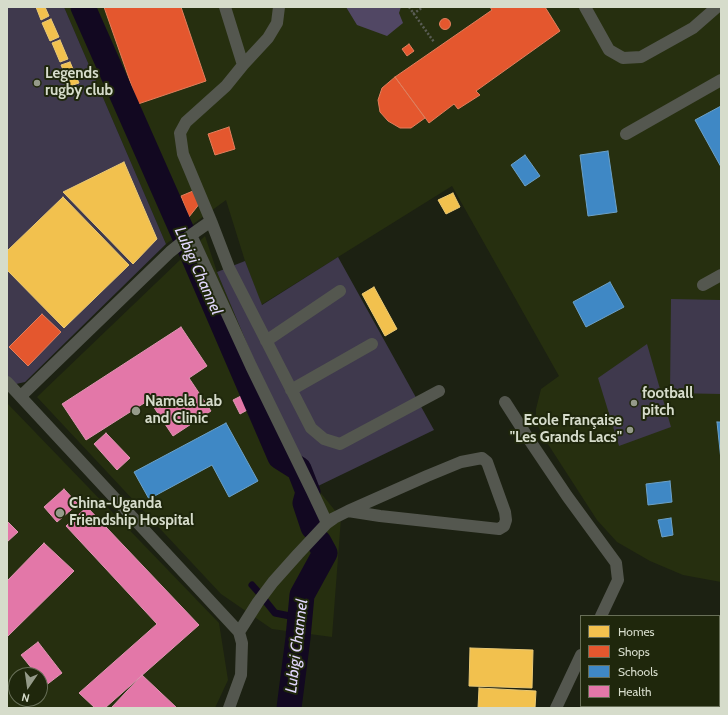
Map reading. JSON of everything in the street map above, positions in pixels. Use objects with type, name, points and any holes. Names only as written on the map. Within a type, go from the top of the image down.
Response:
[{"type":"lane","points":[[225,7],[243,65]]},
{"type":"lane","points":[[279,7],[277,23],[268,38],[226,86],[186,122],[180,132],[183,154],[229,268],[311,428],[324,439],[340,444],[439,391]]},
{"type":"lane","points":[[585,7],[609,50],[624,58],[641,57],[693,28],[717,7]]},
{"type":"lane","points":[[626,134],[721,80]]},
{"type":"lane","points":[[20,396],[170,252],[211,221]]},
{"type":"lane","points":[[191,235],[251,366],[327,523]]},
{"type":"lane","points":[[703,285],[721,275]]},
{"type":"lane","points":[[266,341],[340,291]]},
{"type":"lane","points":[[291,390],[372,344]]},
{"type":"lane","points":[[7,382],[239,632],[242,643],[241,675],[229,708]]},
{"type":"lane","points":[[506,402],[567,496],[616,563],[618,580],[601,615]]},
{"type":"lane","points":[[239,632],[273,582],[327,523],[348,511],[461,462],[482,458],[487,462],[505,512],[506,520],[504,526],[499,529],[348,511]]},
{"type":"lane","points":[[556,708],[580,657]]},
{"type":"path","points":[[409,7],[434,42]]},
{"type":"path","points":[[413,14],[423,7]]},
{"type":"shaded area","points":[[7,7],[64,7],[166,244],[25,382],[7,386]]},
{"type":"shaded area","points":[[64,7],[721,7],[721,582],[683,575],[650,561],[617,542],[597,520],[544,438],[536,422],[536,409],[541,389],[559,376],[452,186],[261,305],[245,261],[226,200],[166,244]]},
{"type":"shaded area","points":[[346,7],[401,7],[399,13],[403,23],[387,36],[357,25]]},
{"type":"shaded area","points":[[205,236],[217,272],[281,425],[316,487],[341,518],[332,637],[272,629],[221,594],[37,397]]},
{"type":"shaded area","points":[[338,257],[434,430],[316,487],[281,425],[217,272],[245,261],[262,305]]},
{"type":"shaded area","points":[[671,299],[721,300],[721,394],[670,393]]},
{"type":"shaded area","name":"football pitch","points":[[647,344],[671,427],[619,446],[598,378]]},
{"type":"shaded area","name":"China-Uganda Friendship Hospital","points":[[7,403],[219,623],[228,680],[215,708],[7,708]]},
{"type":"building: Homes","points":[[36,7],[45,7],[49,16],[41,20]]},
{"type":"building: Homes","points":[[51,19],[59,37],[50,41],[42,23]]},
{"type":"building: Homes","points":[[60,40],[68,59],[60,62],[52,43]]},
{"type":"building: Homes","points":[[70,62],[79,83],[70,86],[61,65]]},
{"type":"building: Homes","points":[[124,162],[157,239],[133,264],[63,192]]},
{"type":"building: Homes","points":[[453,193],[460,207],[446,214],[438,200]]},
{"type":"building: Homes","points":[[63,197],[129,265],[64,328],[7,270],[7,251]]},
{"type":"building: Homes","points":[[374,287],[397,329],[385,336],[362,294]]},
{"type":"building: Homes","points":[[470,648],[533,650],[532,688],[469,686]]},
{"type":"building: Homes","points":[[479,688],[536,691],[535,708],[478,708]]},
{"type":"building: Shops","points":[[104,7],[181,7],[206,81],[138,104]]},
{"type":"building: Shops","points":[[490,7],[545,7],[560,31],[476,91],[480,95],[458,109],[454,104],[429,123],[395,77],[492,10]]},
{"type":"building: Shops","points":[[445,18],[449,20],[451,24],[449,28],[445,30],[441,28],[439,24],[441,20]]},
{"type":"building: Shops","points":[[409,44],[414,51],[407,56],[402,49]]},
{"type":"building: Shops","points":[[395,77],[425,118],[411,128],[400,128],[388,121],[380,112],[378,100],[382,88]]},
{"type":"building: Shops","points":[[229,127],[235,149],[215,155],[208,134]]},
{"type":"building: Shops","points":[[193,191],[200,203],[189,217],[181,196]]},
{"type":"building: Shops","points":[[42,314],[61,332],[28,366],[9,347]]},
{"type":"building: Schools","points":[[721,106],[721,167],[695,120]]},
{"type":"building: Schools","points":[[608,151],[617,212],[588,216],[580,155]]},
{"type":"building: Schools","points":[[525,155],[540,176],[525,186],[511,165]]},
{"type":"building: Schools","points":[[610,282],[624,307],[586,327],[573,302]]},
{"type":"building: Schools","points":[[717,422],[721,422],[721,460]]},
{"type":"building: Schools","points":[[226,423],[258,481],[229,497],[212,465],[149,499],[134,472]]},
{"type":"building: Schools","points":[[670,481],[672,502],[648,505],[646,484]]},
{"type":"building: Schools","points":[[671,518],[673,535],[662,537],[658,520]]},
{"type":"building: Health","points":[[181,327],[207,366],[189,378],[211,411],[173,436],[149,400],[86,440],[62,404]]},
{"type":"building: Health","points":[[243,395],[251,408],[240,414],[233,400]]},
{"type":"building: Health","points":[[106,433],[130,458],[117,470],[94,444]]},
{"type":"building: Health","points":[[64,489],[78,504],[57,522],[44,507]]},
{"type":"building: Health","points":[[87,507],[199,625],[105,708],[95,708],[79,693],[157,624],[66,526]]},
{"type":"building: Health","points":[[7,521],[18,532],[7,542]]},
{"type":"building: Health","points":[[44,543],[74,571],[7,636],[7,581]]},
{"type":"building: Health","points":[[38,642],[62,673],[48,684],[48,667],[31,667],[21,655]]},
{"type":"building: Health","points":[[142,675],[177,708],[112,707]]},
{"type":"waterway","name":"Lubigi Channel","points":[[83,7],[280,457],[299,469],[308,492],[305,503],[313,527]]},
{"type":"waterway","name":"Lubigi Channel","points":[[289,708],[302,595],[325,553],[319,542]]},
{"type":"waterway","points":[[252,585],[260,594]]},
{"type":"waterway","points":[[263,598],[275,613],[300,618]]},
{"type":"place","name":"Legends rugby club","points":[[37,83]]},
{"type":"place","name":"football pitch","points":[[634,403]]},
{"type":"place","name":"Namela Lab and Clinic","points":[[136,411]]},
{"type":"place","name":"Ecole Française \"Les Grands Lacs\"","points":[[630,430]]},
{"type":"place","name":"China-Uganda Friendship Hospital","points":[[60,513]]}]
